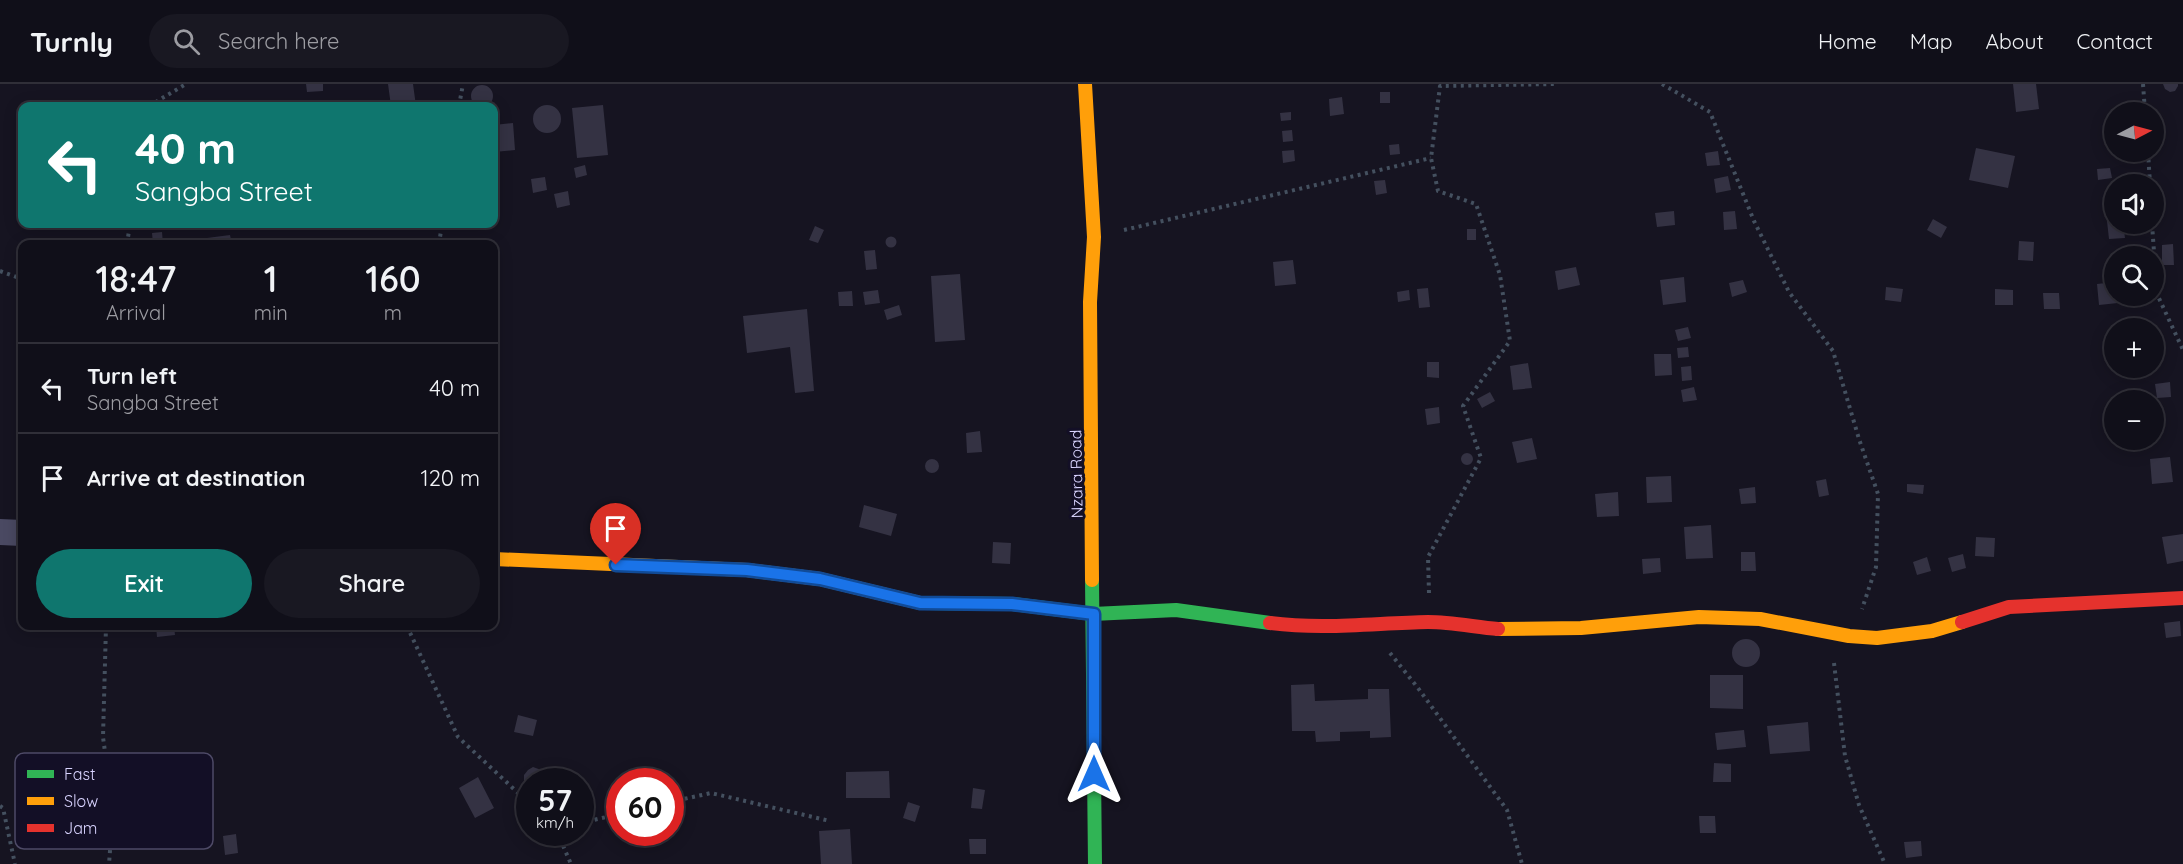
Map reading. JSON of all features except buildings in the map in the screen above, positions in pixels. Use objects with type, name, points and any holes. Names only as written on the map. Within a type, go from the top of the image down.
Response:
[{"type":"street","name":"Nzara Road","points":[[1085,84],[1094,237],[1090,302],[1095,864]]},
{"type":"street","points":[[0,532],[18,533]]},
{"type":"street","points":[[498,559],[747,570],[820,579],[920,603],[1012,604],[1094,614],[1176,610],[1302,627],[1430,622],[1504,630],[1581,628],[1699,617],[1760,619],[1829,633],[1877,638],[1932,632],[2009,607],[2183,598]]},
{"type":"path","points":[[156,102],[186,84]]},
{"type":"path","points":[[460,102],[463,84]]},
{"type":"path","points":[[1430,622],[1428,557],[1481,458],[1463,406],[1510,341],[1500,275],[1476,204],[1438,191],[1431,158],[1440,86],[1554,84]]},
{"type":"path","points":[[1662,84],[1710,112],[1754,221],[1789,292],[1833,351],[1878,494],[1876,567],[1859,617],[1829,633],[1845,756],[1859,805],[1884,864]]},
{"type":"path","points":[[2143,84],[2144,102]]},
{"type":"path","points":[[1094,237],[1431,158]]},
{"type":"path","points":[[2153,234],[2157,294],[2183,350]]},
{"type":"path","points":[[0,271],[18,278]]},
{"type":"path","points":[[1369,626],[1418,688],[1507,810],[1522,864]]},
{"type":"path","points":[[105,753],[103,738],[106,630]]},
{"type":"path","points":[[409,630],[458,737],[516,791]]},
{"type":"path","points":[[684,799],[711,793],[830,821]]},
{"type":"path","points":[[0,806],[3,808],[15,864]]},
{"type":"path","points":[[563,846],[571,864]]},
{"type":"path","points":[[110,864],[111,849]]},
{"type":"traffic: fast","points":[[1092,580],[1095,864]]},
{"type":"traffic: fast","points":[[928,603],[1013,604],[1093,614],[1176,610],[1270,623]]},
{"type":"traffic: slow","points":[[1085,84],[1094,237],[1090,302],[1092,580]]},
{"type":"traffic: slow","points":[[498,559],[747,570],[820,579],[928,603]]},
{"type":"traffic: slow","points":[[1498,629],[1581,628],[1699,617],[1760,619],[1849,636],[1877,638],[1932,631],[1962,622]]},
{"type":"traffic: jam","points":[[1962,622],[2009,607],[2183,598]]},
{"type":"traffic: jam","points":[[1270,623],[1330,626],[1437,622],[1498,629]]},
{"type":"route","points":[[616,565],[747,570],[820,579],[920,603],[1012,604],[1094,614],[1094,774]]}]
